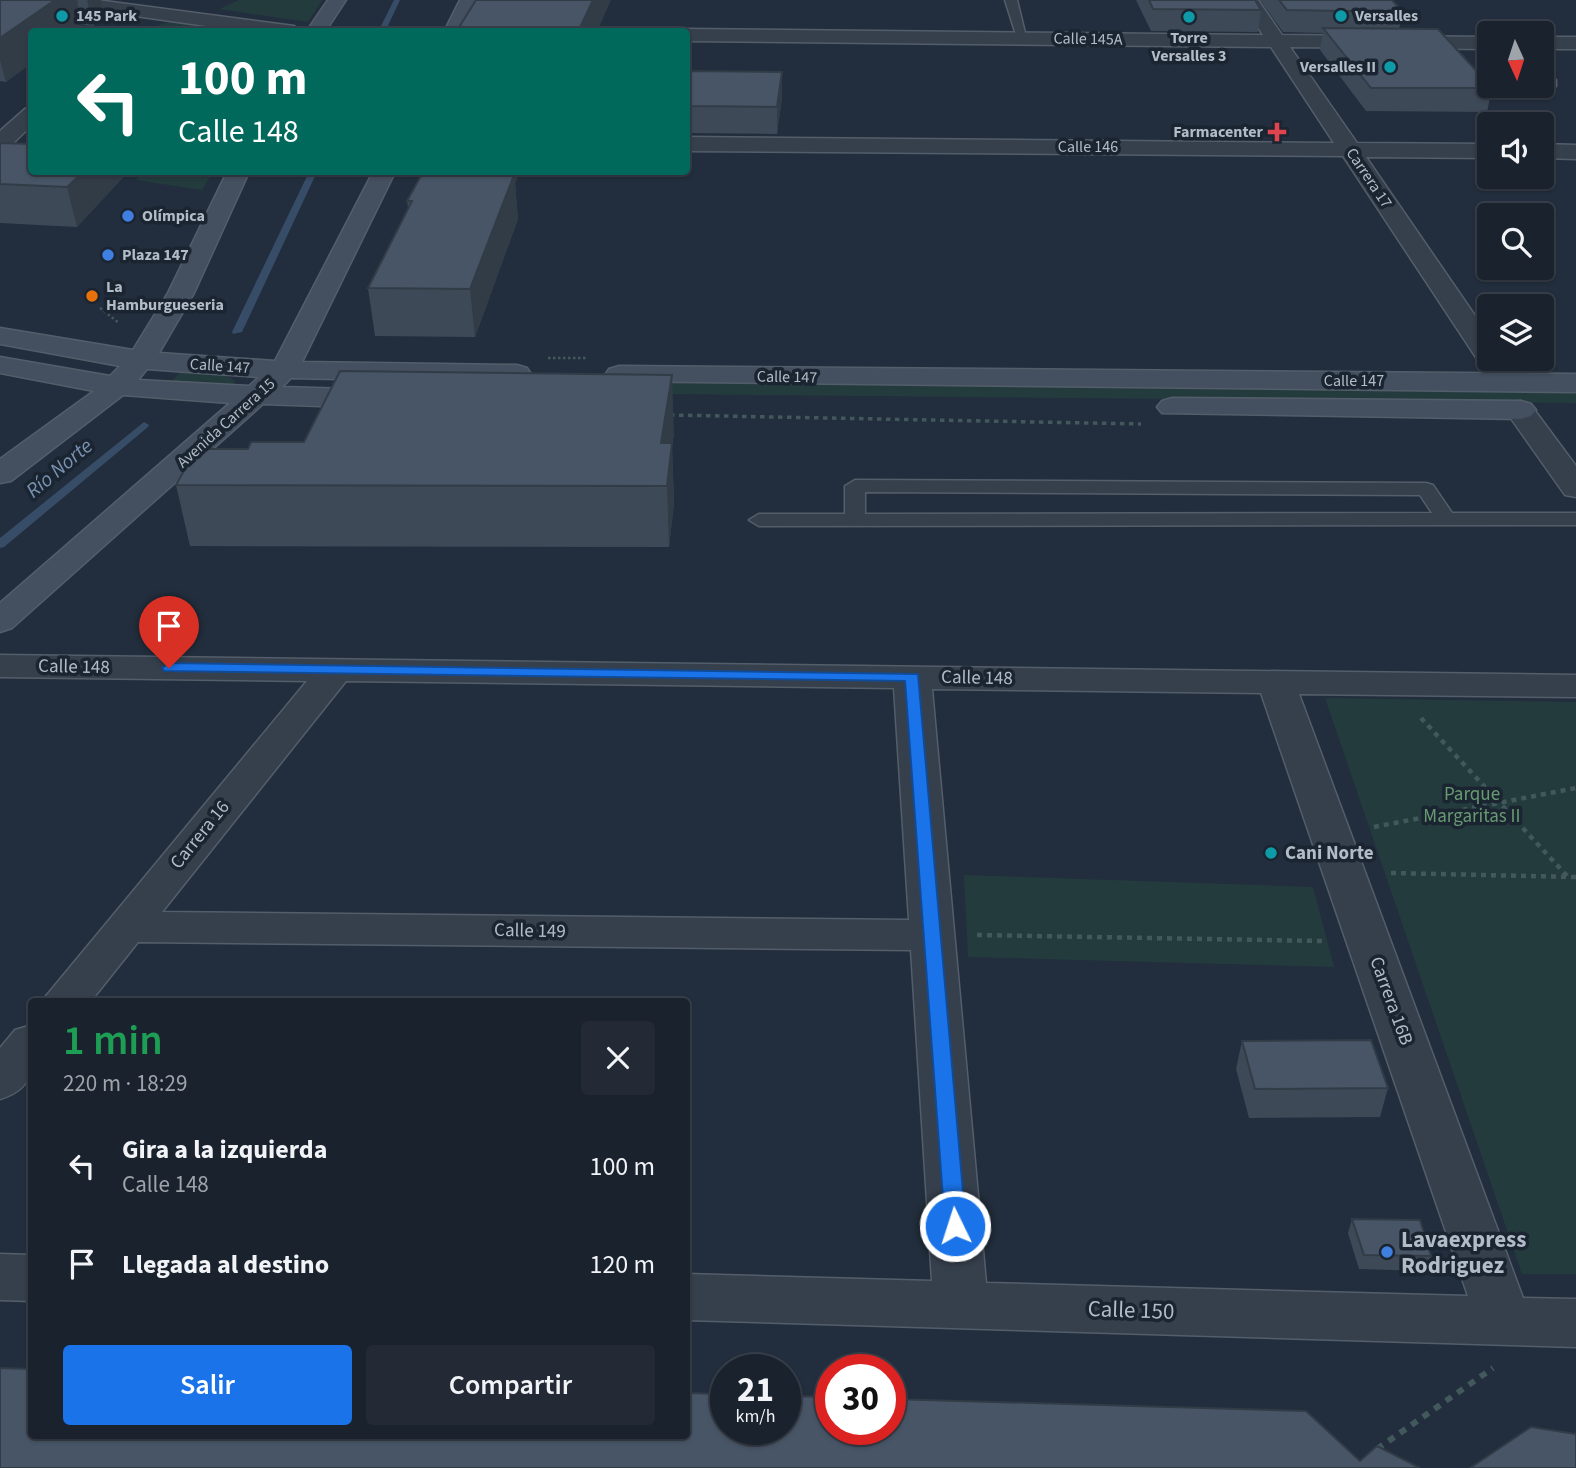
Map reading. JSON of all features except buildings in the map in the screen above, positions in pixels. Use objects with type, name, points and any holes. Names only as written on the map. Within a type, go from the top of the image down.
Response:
[{"type":"main road","points":[[318,28],[337,0]]},
{"type":"main road","points":[[455,28],[469,0]]},
{"type":"main road","points":[[0,474],[116,386],[141,360],[168,315],[237,175]]},
{"type":"main road","name":"Avenida Carrera 15","points":[[0,621],[257,397],[284,370],[382,175]]},
{"type":"main road","name":"Calle 147","points":[[0,336],[141,360],[284,370],[543,374]]},
{"type":"main road","name":"Calle 147","points":[[0,365],[116,386],[257,397],[526,400]]},
{"type":"main road","name":"Calle 147","points":[[585,374],[1514,396],[1576,410]]},
{"type":"main road","name":"Calle 147","points":[[610,401],[1514,396],[1576,383]]},
{"type":"street","points":[[57,0],[265,28]]},
{"type":"street","name":"Carrera 17","points":[[1250,0],[1477,338]]},
{"type":"street","points":[[125,27],[143,11]]},
{"type":"street","name":"Calle 145A","points":[[690,35],[1477,43]]},
{"type":"street","points":[[1554,43],[1576,44]]},
{"type":"street","points":[[0,143],[28,117]]},
{"type":"street","name":"Calle 146","points":[[690,144],[1477,151]]},
{"type":"street","points":[[1554,151],[1576,152]]},
{"type":"street","name":"Carrera 17","points":[[1499,371],[1576,488]]},
{"type":"street","name":"Calle 148","points":[[0,666],[1576,686]]},
{"type":"street","name":"Carrera 16","points":[[67,998],[336,670]]},
{"type":"street","points":[[912,677],[961,1305]]},
{"type":"street","name":"Carrera 16B","points":[[1276,682],[1504,1321]]},
{"type":"street","name":"Calle 149","points":[[125,927],[934,935]]},
{"type":"street","points":[[0,1081],[28,1047]]},
{"type":"street","points":[[0,1277],[28,1278]]},
{"type":"street","name":"Calle 150","points":[[690,1297],[1576,1323]]},
{"type":"lane","points":[[1011,0],[1023,38]]},
{"type":"lane","points":[[855,519],[855,486],[1426,489],[1446,519]]},
{"type":"lane","points":[[1183,488],[1193,519]]},
{"type":"lane","points":[[759,520],[1576,519]]},
{"type":"path","points":[[667,415],[1152,424]]},
{"type":"path","points":[[1389,683],[1568,877]]},
{"type":"path","points":[[1338,854],[1500,803],[1576,788]]},
{"type":"path","points":[[1338,854],[1576,877]]},
{"type":"path","points":[[934,935],[1369,942]]},
{"type":"path","points":[[1373,1452],[1496,1366],[1493,1355],[1504,1321]]},
{"type":"green space","points":[[239,0],[322,0],[308,22],[219,9]]},
{"type":"green space","points":[[173,21],[223,28],[149,28]]},
{"type":"green space","points":[[140,175],[211,175],[202,190],[136,180]]},
{"type":"green space","points":[[184,368],[221,372],[235,381],[233,386],[171,382]]},
{"type":"green space","points":[[451,379],[1576,388],[1576,403],[446,392]]},
{"type":"green space","name":"Parque Margaritas II","points":[[1325,698],[1576,702],[1576,1274],[1522,1274]]},
{"type":"green space","points":[[964,875],[1313,887],[1334,967],[968,957]]},
{"type":"waterway","name":"Río Norte","points":[[383,28],[397,0]]},
{"type":"waterway","name":"Río Norte","points":[[237,332],[312,175]]},
{"type":"waterway","name":"Río Norte","points":[[0,544],[144,425]]},
{"type":"place","name":"145 Park","points":[[62,16]]},
{"type":"place","name":"Versalles","points":[[1341,16]]},
{"type":"place","name":"Torre Versalles 3","points":[[1189,17]]},
{"type":"place","name":"Versalles II","points":[[1390,67]]},
{"type":"place","name":"Farmacenter","points":[[1277,132]]},
{"type":"place","name":"Olímpica","points":[[128,216]]},
{"type":"place","name":"Plaza 147","points":[[108,255]]},
{"type":"place","name":"La Hamburgueseria","points":[[92,296]]},
{"type":"place","name":"Cani Norte","points":[[1271,853]]},
{"type":"place","name":"Lavaexpress Rodriguez","points":[[1387,1252]]},
{"type":"route","points":[[169,668],[912,677],[955,1226]]}]
